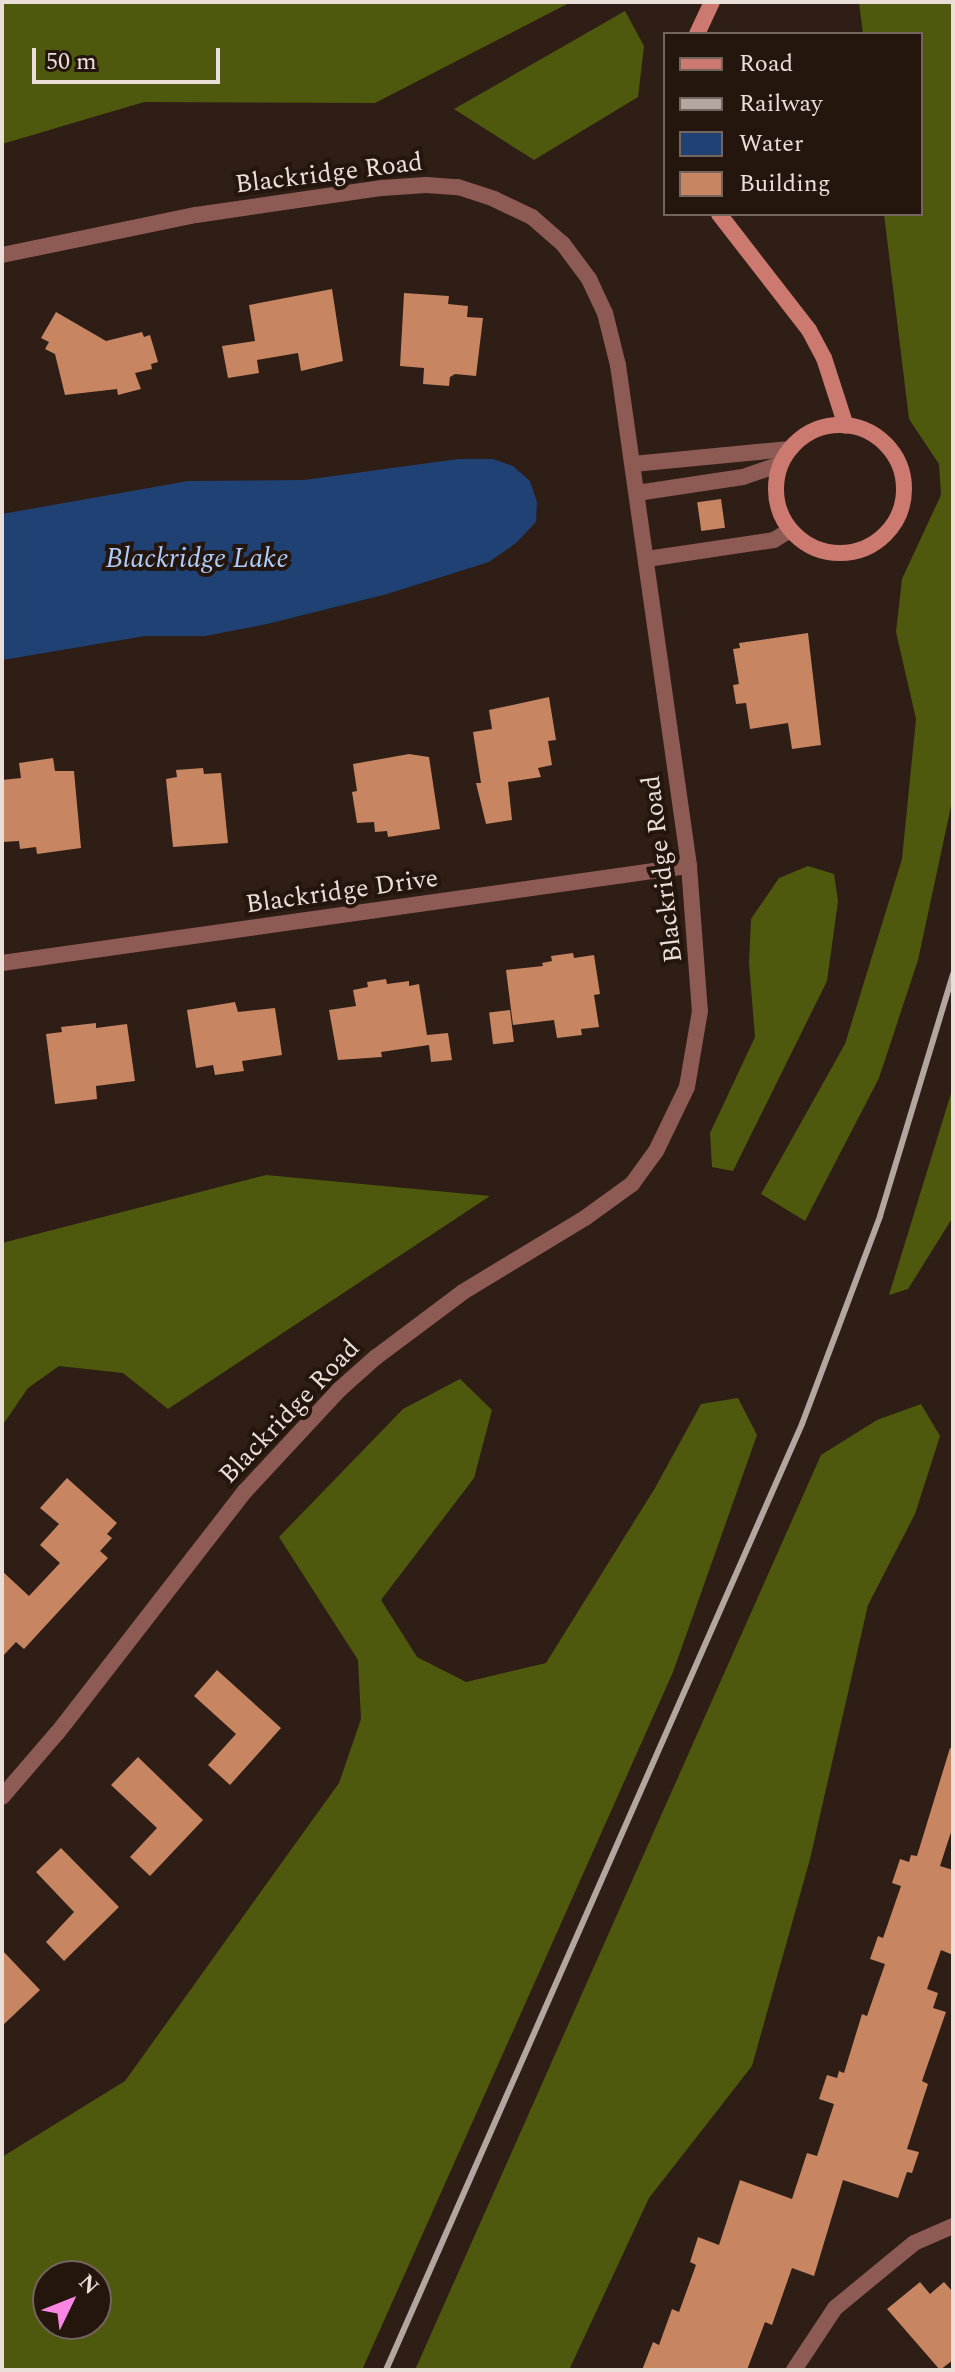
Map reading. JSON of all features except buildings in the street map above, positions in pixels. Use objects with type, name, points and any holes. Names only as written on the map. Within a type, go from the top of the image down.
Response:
[{"type":"street","points":[[698,32],[712,2]]},
{"type":"street","name":"Blackridge Road","points":[[2,255],[196,215],[382,188],[458,187],[532,217],[563,244],[589,279],[605,313],[618,365],[689,866],[699,964],[697,1048],[687,1087],[672,1121],[632,1184],[585,1218],[463,1292],[389,1347],[339,1390],[245,1491],[57,1733],[2,1797]]},
{"type":"street","points":[[720,216],[752,262],[809,330],[824,358],[846,426]]},
{"type":"street","points":[[846,426],[875,436],[896,460],[904,490],[896,521],[874,544],[847,553],[810,546],[790,530],[776,498],[781,464],[790,449],[815,430],[846,426]]},
{"type":"street","points":[[633,464],[790,449]]},
{"type":"street","points":[[637,493],[743,477],[781,464]]},
{"type":"street","points":[[647,559],[774,540],[790,530]]},
{"type":"street","name":"Blackridge Drive","points":[[2,963],[689,866]]},
{"type":"street","points":[[794,2370],[835,2308],[914,2243],[953,2226]]},
{"type":"green space","points":[[2,2],[571,2],[375,103],[144,102],[2,144]]},
{"type":"green space","points":[[859,2],[953,2],[953,797],[918,960],[879,1078],[805,1221],[761,1194],[845,1044],[902,859],[916,719],[896,632],[902,579],[941,495],[939,464],[909,419],[884,216],[923,216],[923,32],[863,32]]},
{"type":"green space","points":[[625,11],[644,46],[638,97],[534,160],[454,109]]},
{"type":"green space","points":[[808,866],[834,874],[838,901],[827,981],[733,1171],[712,1167],[710,1133],[755,1037],[749,963],[751,919],[779,878]]},
{"type":"green space","points":[[953,1087],[953,1217],[908,1289],[889,1295]]},
{"type":"green space","points":[[266,1175],[490,1196],[168,1409],[123,1373],[59,1366],[28,1388],[2,1426],[2,1243]]},
{"type":"green space","points":[[460,1379],[492,1410],[474,1478],[381,1600],[417,1657],[466,1682],[546,1663],[655,1488],[701,1404],[738,1398],[757,1435],[673,1672],[362,2370],[2,2370],[2,2157],[125,2081],[339,1783],[361,1719],[358,1660],[279,1537],[403,1409]]},
{"type":"green space","points":[[921,1404],[940,1436],[915,1514],[868,1605],[810,1859],[752,2066],[649,2198],[569,2370],[415,2370],[821,1455],[877,1420]]},
{"type":"water","name":"Blackridge Lake","points":[[458,459],[493,459],[513,466],[530,481],[537,502],[536,522],[516,543],[489,562],[387,594],[267,624],[205,636],[145,636],[2,660],[2,514],[188,481],[304,480]]},
{"type":"railway","points":[[386,2370],[802,1424],[880,1216],[953,974]]}]
